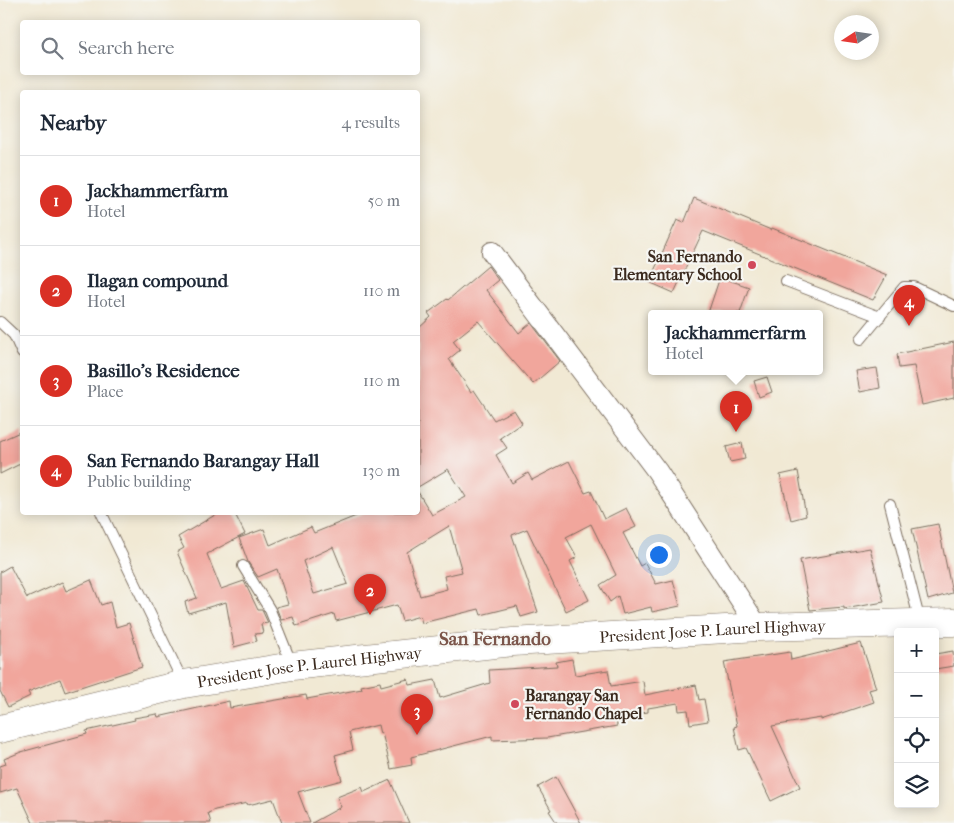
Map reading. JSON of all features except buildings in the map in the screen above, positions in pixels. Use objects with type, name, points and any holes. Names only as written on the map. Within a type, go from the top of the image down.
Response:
[{"type":"highway","name":"President Jose P. Laurel Highway","points":[[0,729],[184,684],[292,666],[513,642],[758,627],[954,622]]},
{"type":"street","points":[[492,252],[657,470],[758,627]]},
{"type":"lane","points":[[786,281],[880,317]]},
{"type":"lane","points":[[861,339],[904,287],[909,286],[954,306]]},
{"type":"lane","points":[[0,322],[14,335],[20,348]]},
{"type":"lane","points":[[890,504],[921,622]]},
{"type":"lane","points":[[102,515],[184,684]]},
{"type":"lane","points":[[243,566],[270,610],[292,666]]},
{"type":"place","name":"San Fernando Elementary School","points":[[752,265]]},
{"type":"place","name":"San Fernando Barangay Hall","points":[[909,326]]},
{"type":"place","name":"Jackhammerfarm","points":[[736,432]]},
{"type":"place","name":"Ilagan compound","points":[[370,615]]},
{"type":"place","name":"Barangay San Fernando Chapel","points":[[515,704]]},
{"type":"place","name":"Basillo's Residence","points":[[417,735]]},
{"type":"district","name":"San Fernando","points":[[495,639]]}]
